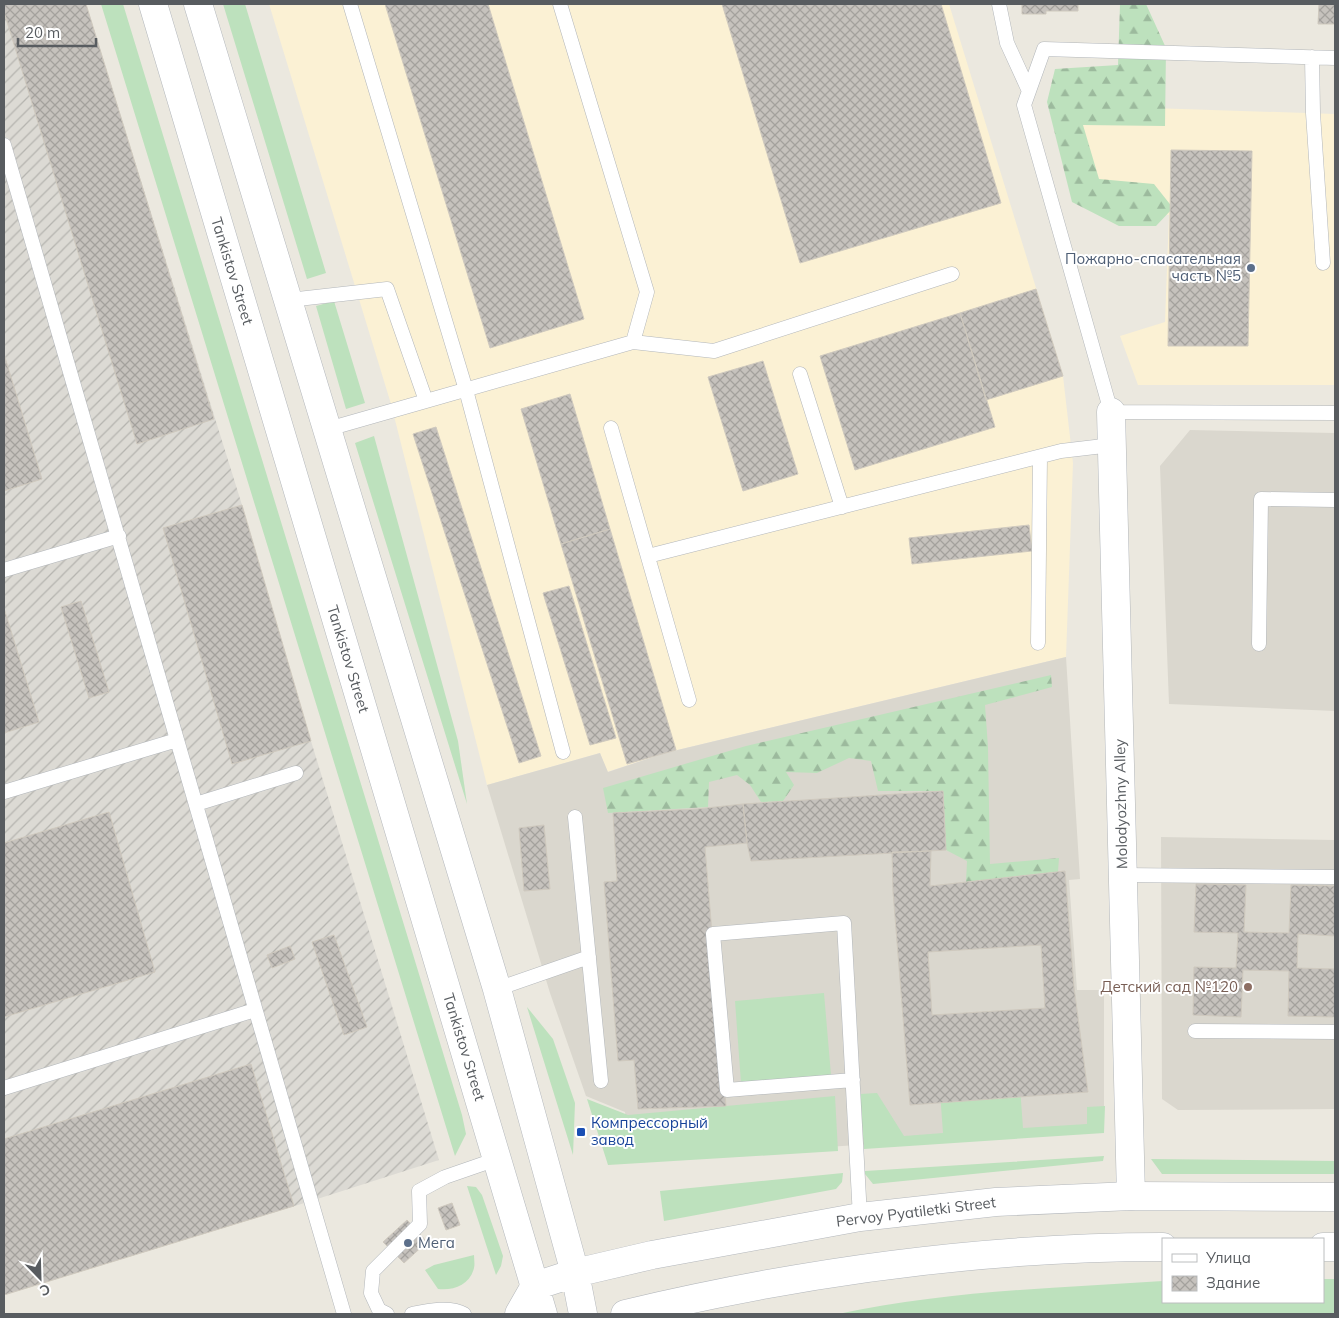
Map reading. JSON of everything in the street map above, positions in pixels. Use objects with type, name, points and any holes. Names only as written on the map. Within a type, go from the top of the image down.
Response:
[{"type":"main road","name":"Tankistov Street","points":[[153,4],[543,1314]]},
{"type":"main road","points":[[198,4],[497,989],[575,1273],[582,1314]]},
{"type":"main road","name":"Molodyozhny Alley","points":[[1111,412],[1131,1196]]},
{"type":"main road","name":"Pervoy Pyatiletki Street","points":[[535,1286],[575,1273],[652,1255],[860,1217],[996,1202],[1131,1196],[1335,1197]]},
{"type":"main road","points":[[625,1314],[849,1270],[976,1255],[1162,1247]]},
{"type":"main road","points":[[519,1314],[535,1286]]},
{"type":"lane","points":[[350,4],[466,390],[563,752]]},
{"type":"lane","points":[[560,4],[647,292],[633,342]]},
{"type":"lane","points":[[999,4],[1007,43],[1029,91]]},
{"type":"lane","points":[[1335,58],[1044,49],[1024,105],[1111,412],[1335,413]]},
{"type":"lane","points":[[1312,57],[1313,113],[1323,263]]},
{"type":"lane","points":[[4,144],[178,740],[342,1314]]},
{"type":"lane","points":[[328,429],[633,342],[714,351],[952,274]]},
{"type":"lane","points":[[289,300],[387,289],[426,401]]},
{"type":"lane","points":[[800,374],[842,507]]},
{"type":"lane","points":[[611,428],[689,700]]},
{"type":"lane","points":[[648,556],[1060,451],[1112,444]]},
{"type":"lane","points":[[1038,643],[1040,456]]},
{"type":"lane","points":[[1259,644],[1260,499],[1335,500]]},
{"type":"lane","points":[[4,570],[119,536]]},
{"type":"lane","points":[[4,792],[178,740]]},
{"type":"lane","points":[[196,804],[296,774]]},
{"type":"lane","points":[[575,817],[601,1080]]},
{"type":"lane","points":[[1122,875],[1335,877]]},
{"type":"lane","points":[[852,1080],[727,1090],[713,934],[844,923],[860,1217]]},
{"type":"lane","points":[[497,989],[589,957]]},
{"type":"lane","points":[[4,1088],[256,1010]]},
{"type":"lane","points":[[1195,1031],[1335,1032]]},
{"type":"lane","points":[[388,1314],[379,1310],[371,1293],[373,1272],[420,1224],[419,1191],[445,1177],[497,1159]]},
{"type":"lane","points":[[412,1314],[429,1311],[458,1311],[464,1314]]},
{"type":"shaded area","points":[[4,4],[86,4],[242,505],[311,741],[439,1160],[4,1295]]},
{"type":"shaded area","points":[[269,4],[949,4],[1063,376],[1073,463],[1066,657],[665,753],[607,772],[600,753],[487,785],[391,404]]},
{"type":"shaded area","name":"Пожарно-спасательная часть №5","points":[[1061,105],[1335,114],[1335,385],[1138,385],[1120,336],[1165,322],[1169,215],[1088,201]]},
{"type":"shaded area","points":[[1190,430],[1335,433],[1335,711],[1169,704],[1160,466]]},
{"type":"shaded area","points":[[1066,657],[1080,879],[1069,880],[1077,990],[1104,990],[1104,1129],[630,1160],[625,1112],[586,1096],[550,993],[487,785],[600,753],[608,772],[665,753]]},
{"type":"shaded area","name":"Детский сад №120","points":[[1161,837],[1335,840],[1335,1109],[1178,1110],[1162,1099]]},
{"type":"green space","points":[[101,4],[123,4],[462,1115],[466,1134],[455,1156]]},
{"type":"green space","points":[[223,4],[245,4],[326,273],[307,279]]},
{"type":"green space","points":[[1120,4],[1146,4],[1166,48],[1165,126],[1083,125],[1099,179],[1154,184],[1173,208],[1156,226],[1119,226],[1072,202],[1047,102],[1055,69],[1118,65]]},
{"type":"green space","points":[[334,301],[365,403],[346,409],[316,306]]},
{"type":"green space","points":[[374,436],[458,741],[467,804],[355,443]]},
{"type":"green space","points":[[1051,675],[1052,687],[985,705],[988,747],[990,864],[1059,858],[1058,872],[966,882],[967,861],[946,850],[943,791],[878,791],[871,761],[849,758],[817,773],[786,772],[794,785],[783,801],[761,802],[750,785],[737,775],[709,782],[708,807],[608,813],[603,788],[746,746]]},
{"type":"green space","points":[[824,993],[831,1075],[741,1083],[735,1001]]},
{"type":"green space","points":[[527,1007],[553,1039],[575,1103],[573,1155]]},
{"type":"green space","points":[[1020,1087],[1023,1128],[1087,1124],[1087,1107],[1105,1106],[1104,1133],[864,1149],[860,1094],[877,1093],[904,1136],[943,1133],[940,1092]]},
{"type":"green space","points":[[835,1096],[838,1151],[608,1165],[587,1099],[628,1115]]},
{"type":"green space","points":[[1104,1156],[1103,1161],[873,1184],[865,1174],[865,1171]]},
{"type":"green space","points":[[1151,1159],[1335,1161],[1335,1174],[1162,1174]]},
{"type":"green space","points":[[843,1173],[842,1182],[836,1189],[664,1221],[660,1191]]},
{"type":"green space","points":[[467,1186],[476,1187],[482,1195],[503,1256],[501,1266],[496,1275]]},
{"type":"green space","points":[[474,1255],[472,1274],[465,1283],[455,1288],[438,1289],[425,1270],[434,1265]]},
{"type":"green space","points":[[1324,1279],[1335,1279],[1335,1314],[838,1314],[919,1300],[1041,1288],[1162,1281],[1162,1303],[1324,1303]]},
{"type":"building","points":[[4,4],[86,4],[214,419],[137,444],[4,12]]},
{"type":"building","points":[[385,4],[488,4],[584,319],[490,348]]},
{"type":"building","points":[[722,4],[941,4],[1001,203],[800,263]]},
{"type":"building","points":[[1022,4],[1078,4],[1078,11],[1046,11],[1046,14],[1022,14]]},
{"type":"building","points":[[1319,4],[1335,4],[1335,24],[1318,24]]},
{"type":"building","points":[[1171,150],[1252,151],[1248,346],[1168,346]]},
{"type":"building","points":[[1036,289],[1063,376],[986,400],[960,313]]},
{"type":"building","points":[[960,313],[995,427],[855,470],[820,356]]},
{"type":"building","points":[[4,354],[42,479],[4,491]]},
{"type":"building","points":[[763,361],[798,474],[743,491],[708,377]]},
{"type":"building","points":[[570,394],[610,529],[561,544],[521,409]]},
{"type":"building","points":[[436,427],[541,756],[519,763],[413,434]]},
{"type":"building","points":[[242,505],[311,741],[232,764],[163,528]]},
{"type":"building","points":[[1029,525],[1032,551],[912,564],[909,538]]},
{"type":"building","points":[[610,529],[676,750],[627,764],[561,544]]},
{"type":"building","points":[[569,586],[616,738],[590,745],[543,593]]},
{"type":"building","points":[[81,601],[109,692],[89,698],[61,607]]},
{"type":"building","points":[[4,608],[39,722],[4,733]]},
{"type":"building","points":[[943,791],[946,850],[751,861],[743,804]]},
{"type":"building","points":[[743,804],[747,843],[705,847],[726,1106],[638,1109],[634,1060],[618,1061],[604,882],[617,881],[613,813],[697,809]]},
{"type":"building","points":[[109,812],[155,972],[4,1017],[4,843]]},
{"type":"building","points":[[544,825],[550,889],[524,891],[519,828]]},
{"type":"building","points":[[931,851],[930,886],[1065,871],[1074,987],[1088,1092],[910,1105],[893,892],[892,852]],"holes":[[[1041,945],[1045,1008],[932,1015],[928,952]]]},
{"type":"building","points":[[1196,884],[1246,885],[1244,932],[1289,933],[1291,885],[1335,886],[1335,936],[1298,934],[1297,968],[1335,969],[1335,1017],[1288,1016],[1289,971],[1243,970],[1241,1017],[1193,1015],[1194,967],[1236,968],[1238,933],[1194,932]]},
{"type":"building","points":[[334,935],[367,1027],[344,1035],[312,942]]},
{"type":"building","points":[[290,946],[295,959],[272,968],[267,955]]},
{"type":"building","points":[[251,1064],[294,1206],[4,1295],[4,1139]]},
{"type":"building","points":[[452,1203],[460,1225],[446,1230],[438,1208]]},
{"type":"building","points":[[407,1220],[427,1242],[404,1263],[383,1242]]},
{"type":"place","name":"Пожарно-спасательная часть №5","points":[[1251,268]]},
{"type":"place","name":"Детский сад №120","points":[[1248,987]]},
{"type":"place","name":"Компрессорный завод","points":[[581,1132]]},
{"type":"place","name":"Мега","points":[[408,1243]]}]
